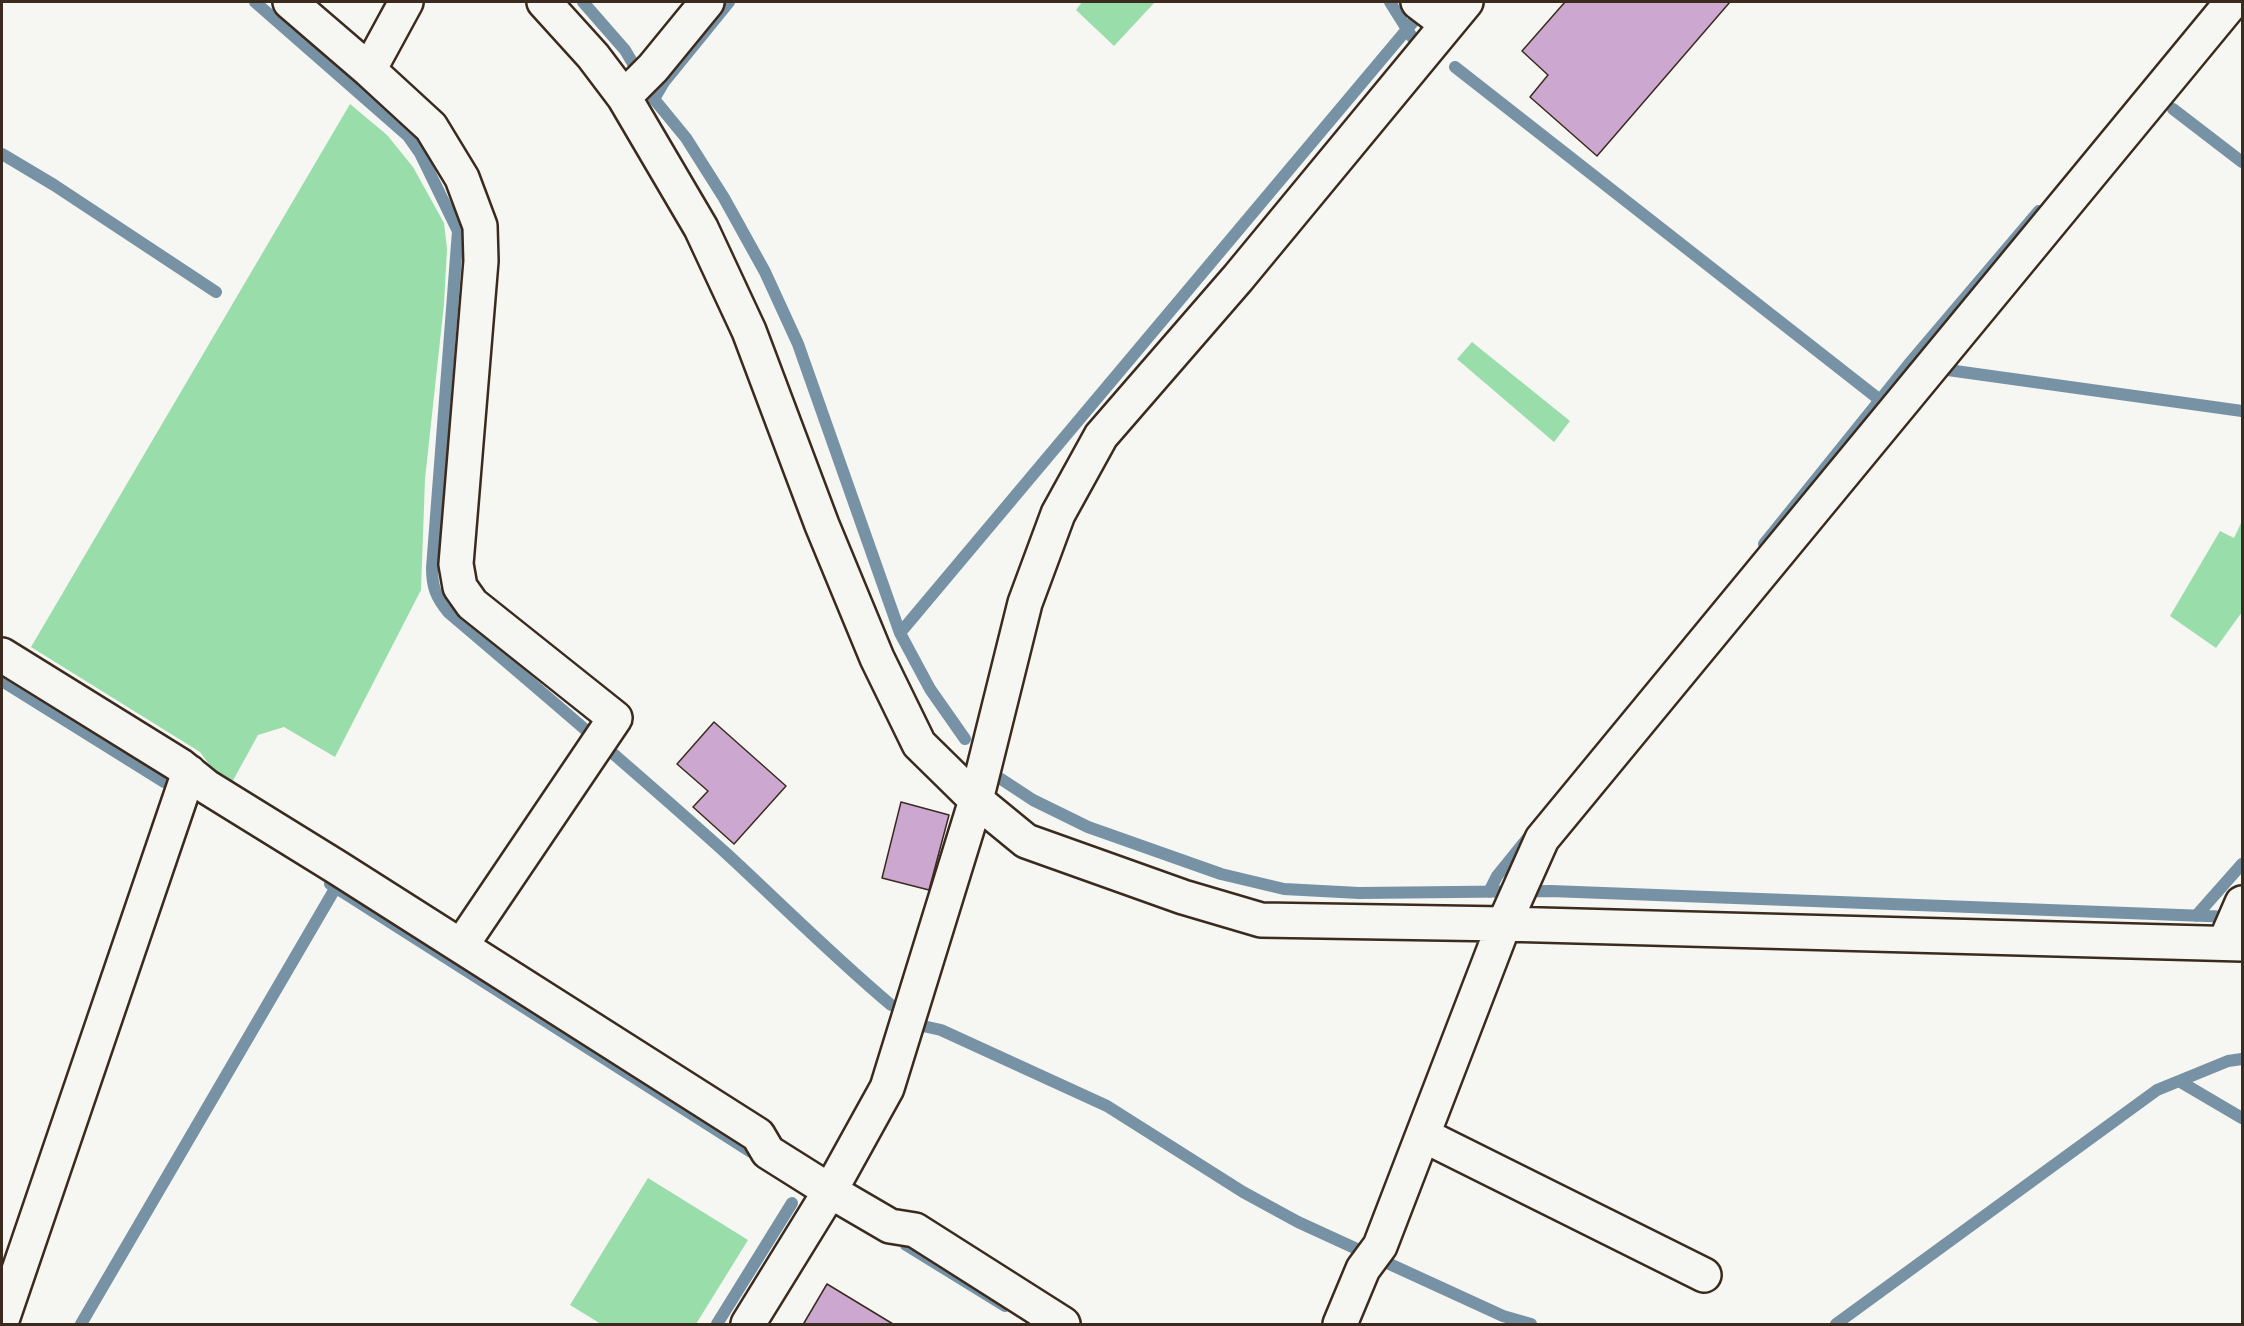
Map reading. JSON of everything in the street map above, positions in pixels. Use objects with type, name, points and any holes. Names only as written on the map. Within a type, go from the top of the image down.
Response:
[{"type":"street","points":[[290,2],[431,127],[462,178],[480,226],[481,261],[456,564],[460,587],[472,604],[615,718],[461,946]]},
{"type":"street","points":[[369,70],[406,2]]},
{"type":"street","points":[[544,2],[593,56],[636,85],[744,321],[788,430],[822,525],[877,658],[919,744],[976,800],[1026,841],[1183,897],[1261,920],[1508,915],[2235,930]]},
{"type":"street","points":[[636,85],[707,2]]},
{"type":"street","points":[[1340,1324],[1372,1257],[1423,1135],[1508,915],[1542,839],[2232,2]]},
{"type":"street","points":[[748,1324],[830,1191],[887,1088],[976,800],[1025,603],[1058,514],[1101,436],[1238,278],[1437,9]]},
{"type":"street","points":[[2,655],[758,1135],[768,1152],[890,1226],[915,1230],[1063,1324]]},
{"type":"street","points":[[2,1320],[189,772]]},
{"type":"street","points":[[1423,1135],[1704,1275]]},
{"type":"green space","points":[[1082,2],[1155,2],[1114,46],[1076,10]]},
{"type":"green space","points":[[350,104],[387,135],[413,167],[444,223],[447,249],[444,304],[425,479],[421,590],[335,757],[284,727],[258,735],[230,786],[214,771],[200,752],[31,647]]},
{"type":"green space","points":[[1472,342],[1570,421],[1554,442],[1457,359]]},
{"type":"green space","points":[[2242,521],[2242,612],[2216,648],[2170,616],[2220,531],[2234,538]]},
{"type":"green space","points":[[648,1178],[748,1240],[696,1324],[601,1324],[570,1305]]},
{"type":"building","points":[[1565,2],[1730,2],[1597,156],[1530,97],[1548,75],[1522,51]]},
{"type":"building","points":[[714,722],[786,786],[734,844],[693,807],[708,791],[677,764]]},
{"type":"building","points":[[901,802],[949,815],[929,890],[882,878]]},
{"type":"building","points":[[827,1284],[893,1324],[804,1323]]},
{"type":"waterway","points":[[255,2],[408,136],[420,153],[458,231],[432,568],[434,587],[441,602],[449,613],[693,823],[891,1005]]},
{"type":"waterway","points":[[583,2],[625,50],[654,99],[686,138],[724,198],[765,272],[798,344],[900,633],[930,689],[965,739]]},
{"type":"waterway","points":[[654,99],[664,82],[729,2]]},
{"type":"waterway","points":[[1390,2],[1412,37]]},
{"type":"waterway","points":[[900,633],[1424,9]]},
{"type":"waterway","points":[[1455,67],[1880,400]]},
{"type":"waterway","points":[[2173,109],[2242,162]]},
{"type":"waterway","points":[[2,154],[54,185],[216,292]]},
{"type":"waterway","points":[[1764,544],[1909,364],[2039,211]]},
{"type":"waterway","points":[[1948,370],[2242,411]]},
{"type":"waterway","points":[[2,681],[164,782]]},
{"type":"waterway","points":[[1001,779],[1033,800],[1088,827],[1221,874],[1284,889],[1359,893],[1551,891],[2232,917]]},
{"type":"waterway","points":[[1489,892],[1497,876],[1531,834]]},
{"type":"waterway","points":[[2196,916],[2242,864]]},
{"type":"waterway","points":[[330,884],[751,1152]]},
{"type":"waterway","points":[[81,1324],[336,887]]},
{"type":"waterway","points":[[923,1026],[941,1030],[1107,1106],[1243,1192],[1298,1222],[1503,1316],[1531,1324]]},
{"type":"waterway","points":[[1836,1324],[2157,1090],[2228,1061],[2242,1059]]},
{"type":"waterway","points":[[2179,1081],[2242,1118]]},
{"type":"waterway","points":[[717,1324],[792,1203]]},
{"type":"waterway","points":[[906,1245],[1005,1306]]}]
